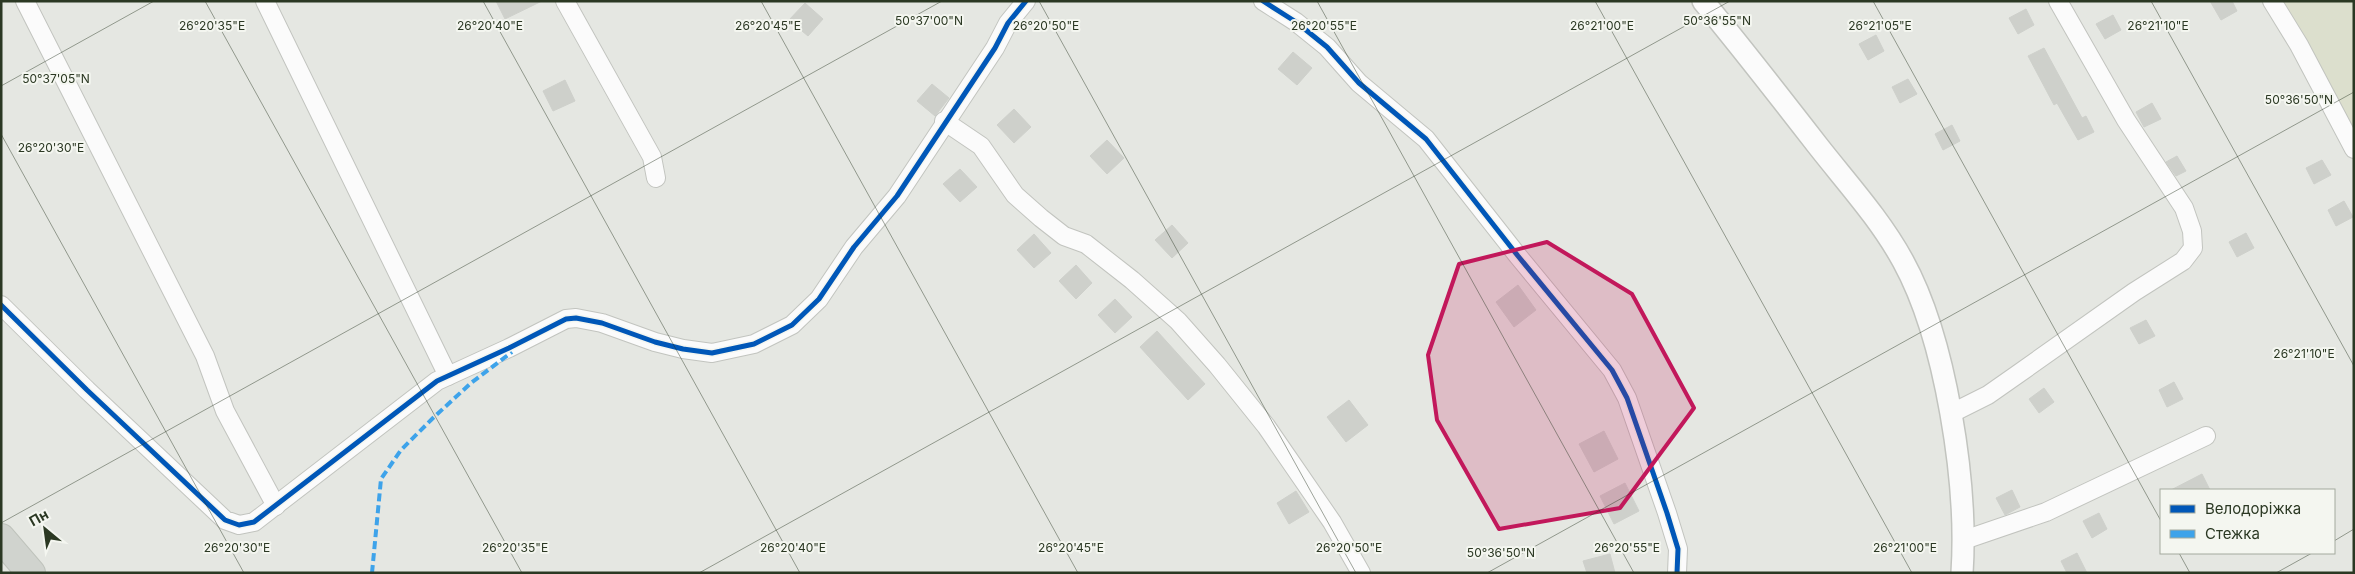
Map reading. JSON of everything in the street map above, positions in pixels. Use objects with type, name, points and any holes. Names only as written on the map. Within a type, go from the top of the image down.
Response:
[{"type":"main road","points":[[1,538],[31,573]]},
{"type":"street","points":[[25,1],[205,356],[225,411],[276,506]]},
{"type":"street","points":[[265,1],[448,376]]},
{"type":"street","points":[[565,1],[652,157],[656,178]]},
{"type":"street","points":[[1,305],[87,390],[226,520],[239,525],[254,522],[437,381],[566,319],[576,318],[602,323],[655,342],[683,349],[712,353],[754,344],[792,325],[819,299],[854,247],[897,196],[944,121],[995,48],[1008,23],[1026,1]]},
{"type":"street","points":[[1263,1],[1296,22],[1327,46],[1359,83],[1426,139],[1518,256],[1612,370],[1627,398],[1667,513],[1678,549],[1678,573]]},
{"type":"street","points":[[1702,1],[1860,199],[1903,261],[1923,304],[1939,358],[1950,414],[1960,486],[1964,540],[1962,573]]},
{"type":"street","points":[[1950,414],[1988,395],[2134,292],[2183,261],[2193,248],[2192,231],[2184,208],[2126,120],[2058,1]]},
{"type":"street","points":[[2272,1],[2304,53],[2354,149]]},
{"type":"street","points":[[944,121],[981,146],[1015,196],[1064,236],[1086,244],[1132,280],[1178,322],[1217,365],[1266,426],[1332,522],[1361,573]]},
{"type":"street","points":[[1964,540],[2046,512],[2206,436]]},
{"type":"highlighted area","points":[[1547,242],[1632,294],[1694,408],[1620,508],[1499,529],[1437,420],[1428,355],[1459,264]]},
{"type":"green space","points":[[2272,1],[2354,1],[2354,149]]},
{"type":"building","points":[[496,1],[542,1],[505,19]]},
{"type":"building","points":[[2210,1],[2232,1],[2237,11],[2221,20]]},
{"type":"building","points":[[805,3],[823,19],[808,36],[789,20]]},
{"type":"building","points":[[2026,9],[2034,25],[2018,34],[2009,18]]},
{"type":"building","points":[[2113,15],[2121,30],[2105,39],[2096,24]]},
{"type":"building","points":[[1876,35],[1884,51],[1868,60],[1859,44]]},
{"type":"building","points":[[2044,48],[2082,118],[2086,116],[2094,132],[2078,140],[2057,103],[2054,105],[2028,56]]},
{"type":"building","points":[[1293,52],[1312,68],[1297,85],[1278,69]]},
{"type":"building","points":[[1908,79],[1917,94],[1900,103],[1892,87]]},
{"type":"building","points":[[565,80],[575,101],[553,111],[543,91]]},
{"type":"building","points":[[932,84],[949,98],[935,116],[917,101]]},
{"type":"building","points":[[2152,103],[2161,119],[2144,127],[2136,112]]},
{"type":"building","points":[[1014,109],[1031,127],[1014,143],[997,125]]},
{"type":"building","points":[[1952,125],[1960,141],[1943,150],[1935,134]]},
{"type":"building","points":[[1107,140],[1124,158],[1107,174],[1090,156]]},
{"type":"building","points":[[2177,156],[2186,171],[2176,176],[2166,162]]},
{"type":"building","points":[[2322,160],[2331,175],[2314,184],[2306,168]]},
{"type":"building","points":[[960,169],[977,187],[960,202],[943,184]]},
{"type":"building","points":[[2344,201],[2353,217],[2336,226],[2328,210]]},
{"type":"building","points":[[1172,225],[1188,243],[1172,258],[1155,240]]},
{"type":"building","points":[[2246,233],[2254,248],[2237,257],[2229,242]]},
{"type":"building","points":[[1034,234],[1051,253],[1034,268],[1017,250]]},
{"type":"building","points":[[1076,265],[1092,283],[1076,299],[1059,281]]},
{"type":"building","points":[[1518,285],[1536,310],[1514,327],[1496,302]]},
{"type":"building","points":[[1115,299],[1132,317],[1115,333],[1098,315]]},
{"type":"building","points":[[2146,320],[2155,336],[2139,344],[2130,328]]},
{"type":"building","points":[[1157,331],[1205,384],[1188,400],[1140,347]]},
{"type":"building","points":[[2174,382],[2183,399],[2167,407],[2159,390]]},
{"type":"building","points":[[2044,388],[2054,402],[2039,413],[2029,399]]},
{"type":"building","points":[[1349,400],[1368,425],[1346,442],[1327,417]]},
{"type":"building","points":[[1604,431],[1618,459],[1594,472],[1579,444]]},
{"type":"building","points":[[2202,474],[2210,489],[2173,489]]},
{"type":"building","points":[[1625,483],[1639,511],[1614,524],[1600,496]]},
{"type":"building","points":[[2012,490],[2020,507],[2005,515],[1996,498]]},
{"type":"building","points":[[1296,491],[1309,512],[1289,524],[1277,503]]},
{"type":"building","points":[[2099,513],[2107,529],[2092,538],[2083,521]]},
{"type":"building","points":[[2077,553],[2087,573],[2067,573],[2061,561]]},
{"type":"building","points":[[1610,554],[1615,573],[1587,573],[1583,561]]},
{"type":"marked path","points":[[372,573],[381,479],[401,450],[433,418],[471,383],[512,352]]},
{"type":"cycle path","points":[[1,305],[87,390],[225,520],[239,525],[254,522],[437,381],[566,319],[576,318],[602,323],[655,342],[683,349],[712,353],[754,344],[792,325],[819,299],[854,247],[897,196],[995,48],[1008,23],[1026,1]]},
{"type":"cycle path","points":[[1263,1],[1296,22],[1327,47],[1359,83],[1426,139],[1518,256],[1612,370],[1627,398],[1667,513],[1678,549],[1677,573]]}]
